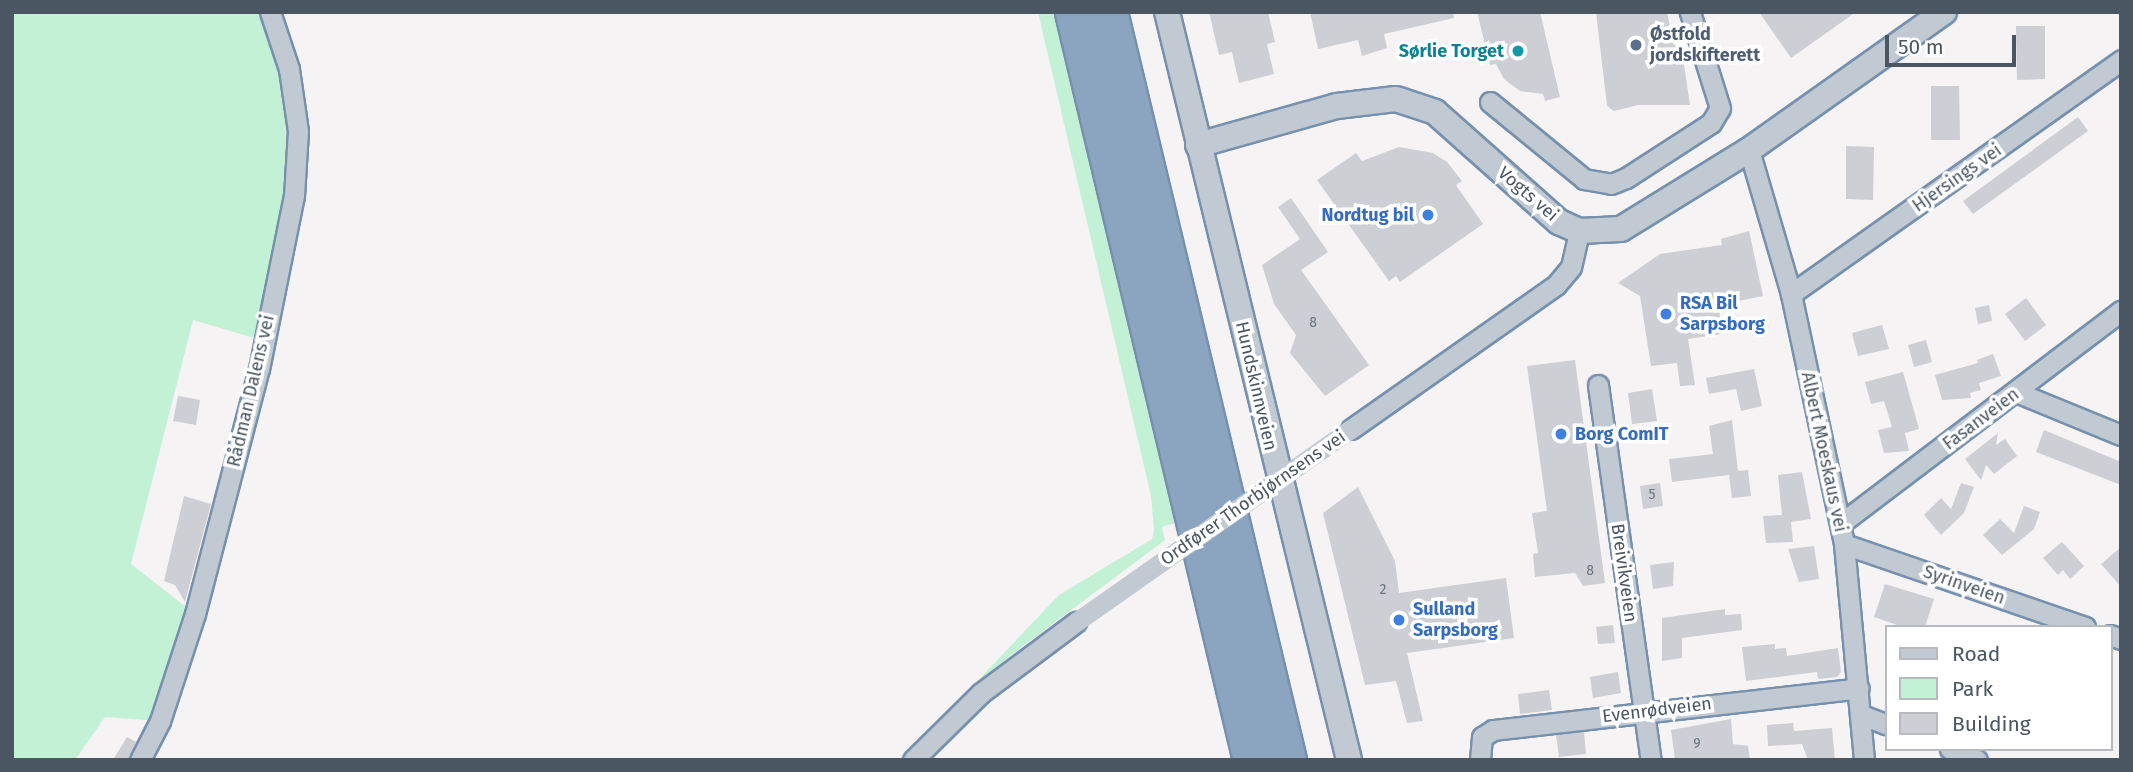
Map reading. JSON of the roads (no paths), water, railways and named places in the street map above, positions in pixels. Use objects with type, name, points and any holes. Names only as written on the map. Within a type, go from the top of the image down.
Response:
[{"type":"highway","points":[[1074,12],[1252,760]]},
{"type":"highway","points":[[1108,12],[1287,760]]},
{"type":"street","name":"Rådman Dalens vei","points":[[139,760],[160,721],[195,614],[259,369],[294,196],[298,131],[289,69],[270,12]]},
{"type":"street","name":"Hundskinnveien","points":[[1167,12],[1349,760]]},
{"type":"street","points":[[1489,102],[1584,179],[1611,184],[1626,178],[1711,123],[1720,108],[1690,12]]},
{"type":"street","points":[[1579,231],[1603,232],[1639,222],[1749,150],[1944,12]]},
{"type":"street","name":"Hjersings vei","points":[[1791,294],[2121,60]]},
{"type":"street","name":"Vogts vei","points":[[1198,145],[1337,106],[1370,100],[1411,102],[1435,112],[1559,222],[1579,231]]},
{"type":"street","name":"Albert Moeskaus vei","points":[[1749,150],[1791,294],[1842,534],[1862,715],[1864,760]]},
{"type":"street","name":"Ordfører Thorbjørnsens vei","points":[[913,760],[981,694],[1076,622],[1556,285],[1571,267],[1579,231]]},
{"type":"street","name":"Fasanveien","points":[[1842,534],[2016,392],[2121,312]]},
{"type":"street","name":"Breivikveien","points":[[1598,385],[1651,760]]},
{"type":"street","points":[[2016,392],[2121,435]]},
{"type":"street","name":"Syrinveien","points":[[1842,534],[2080,625]]},
{"type":"street","name":"Evenrødveien","points":[[1480,760],[1482,737],[1493,730],[1643,710],[1859,688]]},
{"type":"street","points":[[1862,715],[1884,723]]},
{"type":"street","points":[[1955,751],[1977,760]]},
{"type":"place","name":"Østfold jordskifterett","points":[[1636,45]]},
{"type":"place","name":"Sørlie Torget","points":[[1518,51]]},
{"type":"place","name":"Nordtug bil","points":[[1428,215]]},
{"type":"place","name":"RSA Bil Sarpsborg","points":[[1666,314]]},
{"type":"place","name":"Borg ComIT","points":[[1561,434]]},
{"type":"place","name":"Sulland Sarpsborg","points":[[1399,620]]}]
